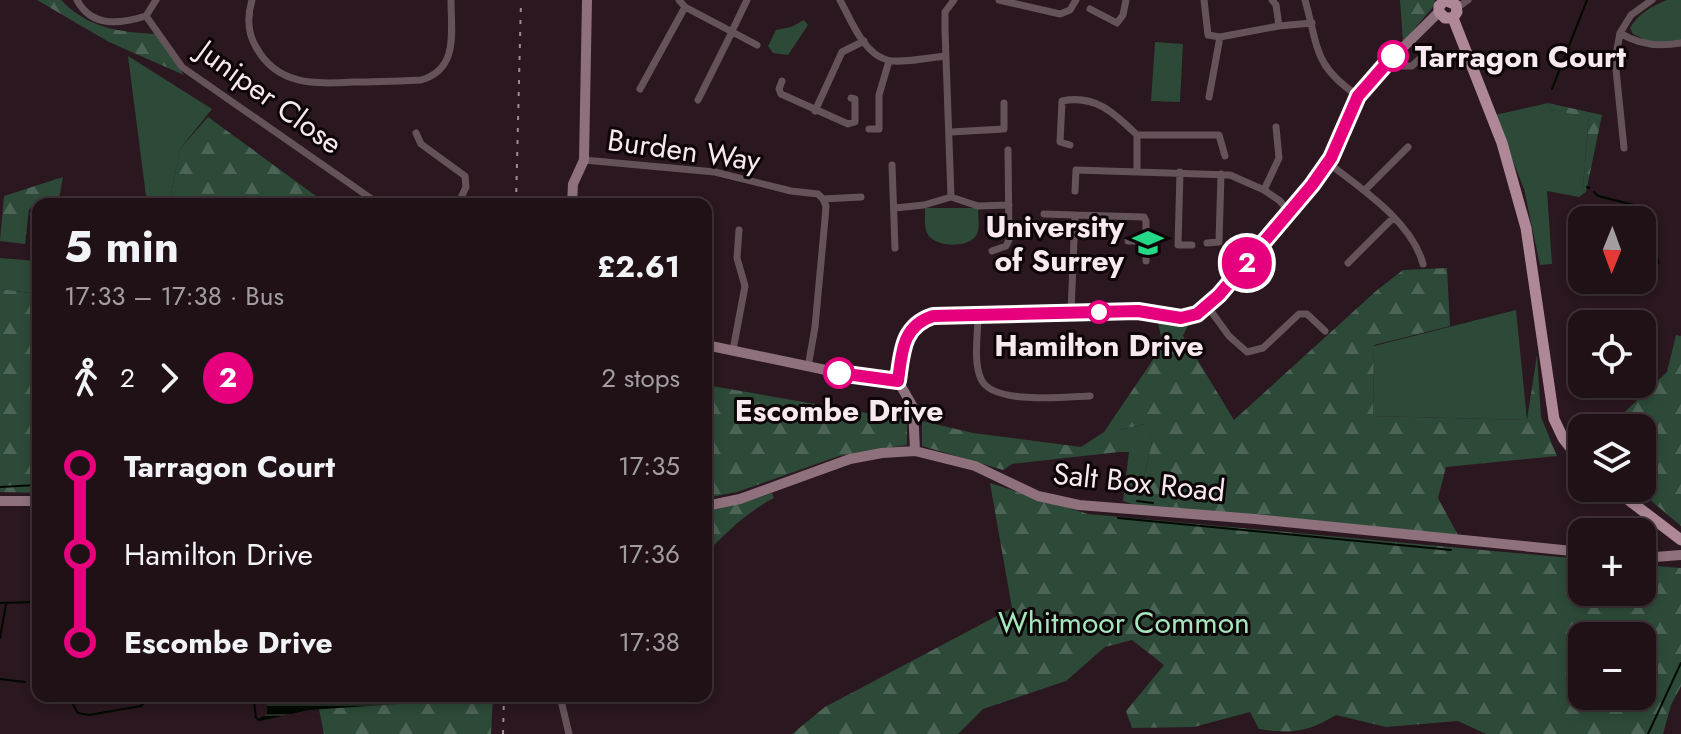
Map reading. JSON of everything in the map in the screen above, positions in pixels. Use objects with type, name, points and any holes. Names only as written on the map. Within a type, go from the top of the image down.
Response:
[{"type":"main road","points":[[1455,13],[1445,18],[1439,12],[1439,6],[1445,0],[1454,3],[1502,143],[1526,228],[1554,419],[1568,444]]},
{"type":"main road","points":[[1631,502],[1681,540]]},
{"type":"street","points":[[77,0],[88,13],[113,24],[146,16],[156,0]]},
{"type":"street","points":[[252,0],[248,14],[250,37],[258,51],[277,73],[312,84],[421,80],[434,76],[444,68],[449,56],[451,0]]},
{"type":"street","points":[[572,198],[573,184],[584,160],[587,0]]},
{"type":"street","points":[[698,100],[747,0]]},
{"type":"street","points":[[840,0],[872,51],[889,61],[946,56]]},
{"type":"street","points":[[951,197],[945,12],[954,0]]},
{"type":"street","points":[[999,0],[1060,14],[1070,10],[1076,0]]},
{"type":"street","points":[[1090,9],[1117,23],[1123,15],[1126,0]]},
{"type":"street","points":[[1204,0],[1208,35],[1220,37],[1312,23]]},
{"type":"street","points":[[1272,0],[1276,5],[1279,26]]},
{"type":"street","points":[[1305,0],[1320,59],[1334,80],[1358,96]]},
{"type":"street","points":[[1455,13],[1468,0]]},
{"type":"street","points":[[1624,148],[1615,60],[1620,33],[1631,15],[1652,0]]},
{"type":"street","points":[[640,89],[682,4],[757,45]]},
{"type":"street","points":[[915,451],[913,407],[898,381],[903,348],[914,325],[933,316],[1138,311],[1181,318],[1197,314],[1208,307],[1328,163],[1358,96],[1398,51],[1439,12]]},
{"type":"street","name":"Juniper Close","points":[[146,16],[182,67],[370,198]]},
{"type":"street","points":[[1620,33],[1630,39],[1660,46],[1681,43]]},
{"type":"street","points":[[1209,97],[1220,37]]},
{"type":"street","points":[[815,111],[842,52],[864,41]]},
{"type":"street","points":[[1398,51],[1403,66],[1412,66],[1430,49]]},
{"type":"street","points":[[869,129],[879,129],[879,95],[889,61]]},
{"type":"street","points":[[782,81],[781,94],[848,124],[855,122],[855,99],[851,98]]},
{"type":"street","points":[[1070,145],[1060,142],[1062,101],[1090,100],[1109,108],[1137,135],[1219,135],[1225,156]]},
{"type":"street","points":[[951,132],[1004,129],[1004,103]]},
{"type":"street","points":[[1264,190],[1279,158],[1276,127]]},
{"type":"street","points":[[416,133],[421,144],[465,176],[466,187],[461,198]]},
{"type":"street","points":[[1137,135],[1137,171]]},
{"type":"street","points":[[1365,190],[1408,147]]},
{"type":"street","points":[[992,251],[1006,246],[1009,240],[1008,150]]},
{"type":"street","name":"Burden Way","points":[[584,160],[715,172],[791,191],[818,194],[823,199],[861,197]]},
{"type":"street","points":[[1328,163],[1365,190],[1410,235],[1423,264]]},
{"type":"street","points":[[892,165],[895,248]]},
{"type":"street","points":[[1075,191],[1076,170],[1221,174],[1264,190],[1289,212]]},
{"type":"street","points":[[1180,172],[1178,245],[1192,245]]},
{"type":"street","points":[[1207,243],[1219,242],[1221,174]]},
{"type":"street","points":[[895,208],[924,205],[951,197],[978,206],[1009,205]]},
{"type":"street","points":[[808,367],[825,219],[823,199]]},
{"type":"street","points":[[1044,214],[1144,217],[1146,261]]},
{"type":"street","points":[[1071,312],[1075,215]]},
{"type":"street","points":[[1348,263],[1393,218]]},
{"type":"street","points":[[733,350],[745,286],[737,258],[739,230]]},
{"type":"street","points":[[1128,241],[1146,241]]},
{"type":"street","points":[[1208,307],[1229,336],[1247,352],[1263,348],[1299,314],[1307,314],[1325,331]]},
{"type":"street","points":[[978,316],[979,371],[983,384],[995,391],[1021,397],[1090,396]]},
{"type":"street","points":[[712,346],[864,378],[898,381]]},
{"type":"street","name":"Salt Box Road","points":[[712,505],[740,499],[850,459],[915,451],[975,466],[1038,496],[1079,505],[1568,551]]},
{"type":"street","points":[[0,501],[32,501]]},
{"type":"street","points":[[1656,557],[1681,555]]},
{"type":"street","points":[[561,702],[569,734]]},
{"type":"green space","points":[[37,0],[61,0],[82,17],[104,27],[155,34],[184,75],[109,42]]},
{"type":"green space","points":[[1400,0],[1435,0],[1434,6],[1403,42]]},
{"type":"green space","points":[[1667,0],[1681,0],[1681,41],[1652,43],[1633,34],[1630,28],[1637,19]]},
{"type":"green space","points":[[804,20],[808,25],[788,55],[773,53],[768,46],[776,30]]},
{"type":"green space","points":[[1155,42],[1183,44],[1180,102],[1151,101]]},
{"type":"green space","points":[[128,56],[212,109],[180,149],[170,198],[146,198]]},
{"type":"green space","points":[[1548,103],[1551,110],[1589,116],[1583,187],[1586,192],[1579,197],[1547,191],[1552,264],[1540,265],[1524,189],[1495,115]]},
{"type":"green space","points":[[1548,103],[1602,115],[1586,192],[1583,187],[1589,117],[1551,110]]},
{"type":"green space","points":[[208,117],[319,198],[170,198],[180,149]]},
{"type":"green space","points":[[63,177],[59,198],[32,198],[25,244],[0,241],[4,196]]},
{"type":"green space","points":[[925,208],[978,208],[977,234],[960,244],[937,242],[926,230]]},
{"type":"green space","points":[[0,258],[32,261],[32,293],[0,289]]},
{"type":"green space","points":[[1447,268],[1450,326],[1374,345],[1373,416],[1527,420],[1537,355],[1541,417],[1557,456],[1446,467],[1438,498],[1458,535],[1138,506],[1152,441],[1145,424],[1119,430],[1119,452],[1012,464],[1003,470],[922,446],[922,421],[973,433],[1081,447],[1104,432],[1163,345],[1158,323],[1188,325],[1183,336],[1234,420],[1403,270]]},
{"type":"green space","points":[[0,289],[32,293],[32,493],[0,492]]},
{"type":"green space","points":[[1516,310],[1527,420],[1373,416],[1374,346]]},
{"type":"green space","points":[[1676,335],[1681,336],[1681,526],[1653,502],[1656,502],[1656,414],[1623,414],[1640,398],[1656,398],[1656,382],[1667,372]]},
{"type":"green space","points":[[712,386],[907,420],[907,445],[839,456],[737,492],[712,497]]},
{"type":"green space","points":[[1146,424],[1152,441],[1138,506],[1123,501],[1129,452],[1119,452],[1119,430]]},
{"type":"green space","name":"Whitmoor Common","points":[[990,483],[1088,514],[1568,558],[1568,606],[1656,606],[1656,566],[1681,568],[1681,686],[1671,705],[1663,734],[1486,734],[1458,721],[1386,727],[1336,715],[1308,728],[1281,731],[1259,729],[1250,712],[1194,727],[1132,728],[1126,711],[1164,665],[1132,640],[1105,647],[1066,681],[983,709],[958,734],[792,734],[825,707],[1012,608]]},
{"type":"green space","points":[[772,493],[774,498],[746,516],[712,547],[712,509]]},
{"type":"green space","points":[[386,702],[493,702],[491,734],[324,734],[319,709]]},
{"type":"shaded area","points":[[267,702],[406,702],[308,710],[258,719],[267,714]]},
{"type":"waterway","points":[[1552,89],[1587,0]]},
{"type":"waterway","points":[[1594,192],[1598,196],[1638,206],[1659,263]]},
{"type":"waterway","points":[[0,487],[32,485]]},
{"type":"waterway","points":[[1137,501],[1153,503]]},
{"type":"waterway","points":[[1118,518],[1451,550]]},
{"type":"waterway","points":[[0,603],[32,602]]},
{"type":"waterway","points":[[0,638],[6,604]]},
{"type":"waterway","points":[[1648,734],[1681,663]]},
{"type":"waterway","points":[[0,679],[25,682]]},
{"type":"waterway","points":[[72,702],[78,713],[89,715],[141,706],[146,702]]},
{"type":"waterway","points":[[254,702],[259,720]]},
{"type":"railway","points":[[516,198],[521,0]]},
{"type":"railway","points":[[503,734],[504,702]]},
{"type":"bus line","name":"2","points":[[839,373],[898,381],[908,335],[914,325],[933,316],[1138,311],[1181,318],[1197,314],[1219,295],[1312,185],[1331,158],[1358,96],[1393,56]]},
{"type":"place","name":"Tarragon Court","points":[[1393,56]]},
{"type":"place","name":"University of Surrey","points":[[1148,243]]},
{"type":"place","name":"Hamilton Drive","points":[[1099,312]]},
{"type":"place","name":"Escombe Drive","points":[[839,373]]}]
